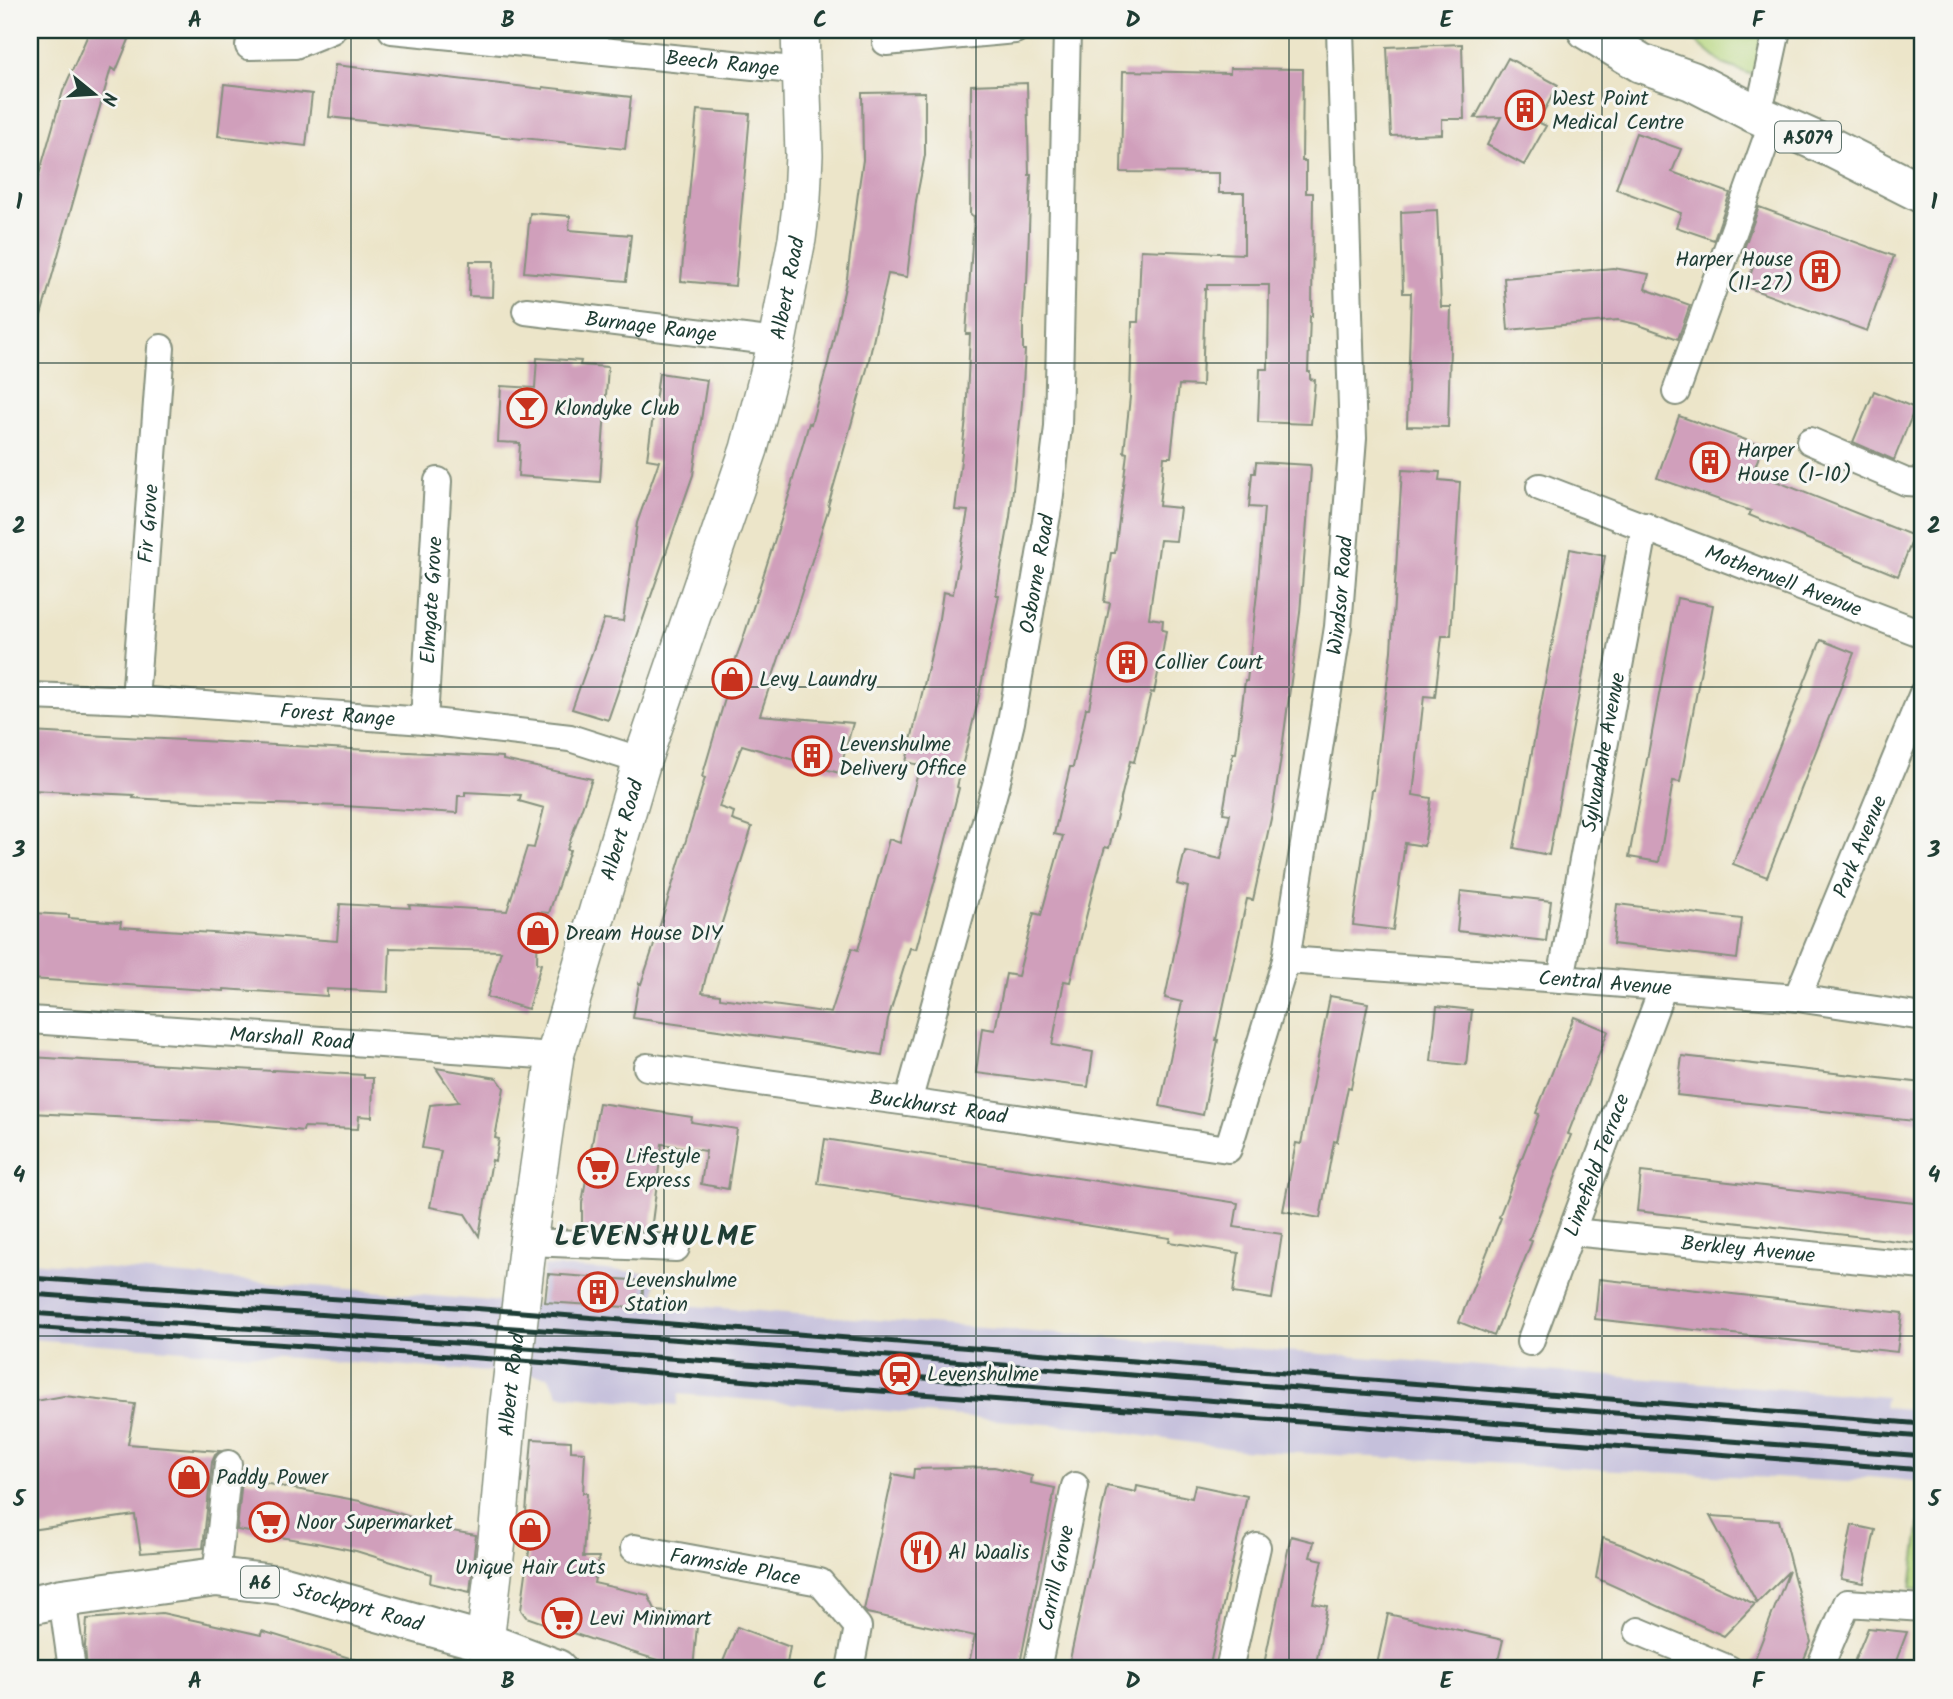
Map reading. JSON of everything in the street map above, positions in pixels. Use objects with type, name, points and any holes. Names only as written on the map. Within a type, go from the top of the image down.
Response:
[{"type":"main road","name":"Albert Road","points":[[485,1642],[528,1242],[555,1056],[642,761],[750,449],[777,342],[802,198],[803,71],[800,30]]},
{"type":"main road","name":"A5079","points":[[1587,30],[1641,63],[1692,81],[1923,194]]},
{"type":"main road","name":"A5079","points":[[1639,30],[1692,81]]},
{"type":"main road","name":"Stockport Road","points":[[46,1601],[216,1577],[281,1585],[485,1642],[557,1669]]},
{"type":"street","points":[[248,46],[295,45],[332,30]]},
{"type":"street","name":"Beech Range","points":[[392,30],[803,71]]},
{"type":"street","points":[[886,41],[1015,30]]},
{"type":"street","name":"Osborne Road","points":[[908,1102],[1011,722],[1049,503],[1058,427],[1067,30]]},
{"type":"street","name":"Windsor Road","points":[[1228,1149],[1286,960],[1338,627],[1353,438],[1340,30]]},
{"type":"street","points":[[1676,392],[1764,117],[1763,94],[1777,30]]},
{"type":"street","name":"Burnage Range","points":[[526,311],[777,342]]},
{"type":"street","name":"Fir Grove","points":[[135,700],[161,348]]},
{"type":"street","points":[[1810,441],[1906,482],[1923,483]]},
{"type":"street","name":"Elmgate Grove","points":[[424,721],[438,481]]},
{"type":"street","name":"Motherwell Avenue","points":[[1540,487],[1923,634]]},
{"type":"street","name":"Sylvandale Avenue","points":[[1561,979],[1645,526]]},
{"type":"street","name":"Park Avenue","points":[[1797,998],[1923,693]]},
{"type":"street","name":"Forest Range","points":[[30,696],[135,700],[424,721],[570,738],[642,761]]},
{"type":"street","name":"Central Avenue","points":[[1286,960],[1797,998],[1923,1017]]},
{"type":"street","name":"Limefield Terrace","points":[[1530,1342],[1663,987]]},
{"type":"street","name":"Marshall Road","points":[[30,1020],[555,1056]]},
{"type":"street","name":"Buckhurst Road","points":[[647,1067],[1228,1149]]},
{"type":"street","name":"Berkley Avenue","points":[[1572,1232],[1923,1266]]},
{"type":"street","points":[[528,1242],[676,1248]]},
{"type":"street","points":[[216,1577],[228,1464]]},
{"type":"street","name":"Carrill Grove","points":[[1037,1669],[1075,1486]]},
{"type":"street","points":[[1228,1669],[1257,1547]]},
{"type":"street","name":"Farmside Place","points":[[634,1548],[820,1582],[858,1626],[850,1669]]},
{"type":"street","points":[[46,1601],[72,1669]]},
{"type":"street","points":[[1819,1669],[1847,1603],[1923,1608]]},
{"type":"street","points":[[1639,1631],[1728,1669]]},
{"type":"shaded area","points":[[30,1262],[539,1305],[544,1266],[656,1273],[654,1303],[1886,1397],[1884,1407],[1923,1410],[1923,1482],[1868,1477],[1848,1482],[1241,1450],[1082,1427],[679,1394],[677,1405],[559,1395],[548,1376],[30,1339]]},
{"type":"green space","points":[[1682,30],[1763,30],[1755,76],[1723,64]]},
{"type":"green space","points":[[1923,1507],[1923,1591],[1911,1588]]},
{"type":"building","points":[[90,30],[133,30],[116,71],[111,68],[36,333],[30,332],[30,206],[63,91]]},
{"type":"building","points":[[1462,44],[1464,119],[1442,119],[1442,134],[1391,136],[1387,47]]},
{"type":"building","name":"West Point Medical Centre","points":[[1508,58],[1558,85],[1538,122],[1546,126],[1524,165],[1487,145],[1501,117],[1475,118]]},
{"type":"building","points":[[335,65],[631,97],[625,149],[329,117]]},
{"type":"building","points":[[1230,68],[1303,69],[1302,161],[1306,161],[1306,193],[1313,193],[1312,316],[1308,372],[1310,379],[1315,380],[1311,424],[1258,422],[1260,369],[1268,369],[1269,285],[1207,285],[1202,386],[1179,385],[1171,457],[1164,457],[1159,506],[1180,508],[1176,541],[1160,540],[1149,618],[1163,620],[1162,630],[1166,631],[1163,649],[1154,693],[1151,692],[1134,762],[1130,761],[1109,848],[1105,847],[1070,982],[1064,981],[1052,1045],[1093,1052],[1088,1087],[976,1073],[982,1028],[995,1030],[1006,974],[1018,976],[1034,913],[1041,915],[1063,836],[1054,834],[1086,708],[1089,708],[1110,603],[1104,602],[1111,553],[1115,553],[1127,453],[1124,452],[1130,397],[1132,322],[1138,322],[1141,250],[1244,254],[1244,193],[1219,193],[1219,173],[1121,172],[1123,71],[1230,73]]},
{"type":"building","points":[[1027,83],[1031,175],[1023,320],[1025,350],[1010,517],[996,595],[999,595],[978,701],[957,787],[959,788],[942,855],[916,949],[910,948],[888,1019],[882,1055],[633,1018],[639,983],[641,984],[653,948],[705,778],[702,777],[727,692],[724,691],[792,486],[828,363],[847,278],[863,160],[862,93],[925,92],[925,155],[916,201],[907,277],[888,274],[867,369],[829,507],[760,715],[853,723],[839,773],[742,745],[719,807],[734,812],[732,820],[752,827],[702,993],[720,995],[720,998],[831,1013],[852,948],[858,950],[889,839],[900,843],[920,765],[906,762],[938,625],[943,592],[953,594],[968,511],[955,510],[966,419],[970,334],[966,334],[974,216],[970,215],[971,85]]},
{"type":"building","points":[[224,84],[312,94],[306,146],[218,136]]},
{"type":"building","points":[[697,110],[750,114],[735,286],[681,281]]},
{"type":"building","points":[[1636,133],[1681,149],[1672,172],[1730,193],[1714,240],[1676,227],[1681,213],[1616,189]]},
{"type":"building","name":"Harper House (11-27)","points":[[1759,207],[1894,256],[1867,331],[1746,287],[1757,256],[1743,251]]},
{"type":"building","points":[[1437,210],[1441,307],[1451,307],[1448,427],[1407,426],[1411,293],[1403,293],[1401,212]]},
{"type":"building","points":[[530,213],[570,216],[569,230],[631,235],[626,281],[524,272]]},
{"type":"building","points":[[470,261],[494,261],[493,297],[469,296]]},
{"type":"building","points":[[1613,268],[1649,274],[1645,289],[1690,305],[1678,339],[1618,320],[1508,330],[1504,278]]},
{"type":"building","points":[[537,358],[581,361],[580,365],[608,367],[600,482],[518,476],[520,443],[498,442],[501,386],[535,388]]},
{"type":"building","points":[[659,373],[707,380],[693,475],[608,720],[572,709],[604,619],[623,621],[637,523],[659,461],[647,459]]},
{"type":"building","points":[[1874,391],[1915,408],[1894,460],[1853,442]]},
{"type":"building","points":[[1679,416],[1763,446],[1753,472],[1914,536],[1898,576],[1749,515],[1751,511],[1657,478]]},
{"type":"building","points":[[1256,462],[1310,465],[1300,613],[1272,814],[1253,900],[1247,899],[1216,1040],[1203,1115],[1160,1106],[1182,1002],[1165,998],[1188,887],[1177,884],[1185,851],[1221,859],[1230,814],[1223,813],[1247,681],[1264,508],[1249,507],[1252,473],[1255,473]]},
{"type":"building","points":[[1402,470],[1440,472],[1439,480],[1460,482],[1451,636],[1442,636],[1435,697],[1424,696],[1413,795],[1431,798],[1428,822],[1424,846],[1405,843],[1393,930],[1353,925],[1374,790],[1391,651]]},
{"type":"building","points":[[1570,549],[1605,556],[1549,855],[1514,848]]},
{"type":"building","points":[[1677,598],[1713,605],[1680,782],[1673,781],[1659,862],[1629,857]]},
{"type":"building","points":[[1821,640],[1854,653],[1767,877],[1733,864]]},
{"type":"building","points":[[30,732],[503,757],[503,760],[592,779],[567,850],[570,850],[549,913],[538,912],[537,963],[541,964],[528,1009],[487,997],[501,951],[390,948],[388,992],[327,989],[327,996],[30,979],[32,913],[121,922],[120,927],[337,941],[340,904],[507,911],[527,847],[534,848],[544,808],[519,801],[521,795],[465,792],[465,796],[458,796],[457,813],[343,806],[200,802],[133,798],[134,795],[30,790]]},
{"type":"building","points":[[1461,891],[1551,901],[1546,941],[1457,931]]},
{"type":"building","points":[[1617,904],[1742,919],[1737,959],[1613,944]]},
{"type":"building","points":[[1330,996],[1368,1003],[1351,1088],[1348,1087],[1337,1142],[1334,1141],[1320,1218],[1283,1211],[1296,1143],[1301,1144]]},
{"type":"building","points":[[1437,1006],[1472,1010],[1466,1065],[1431,1061]]},
{"type":"building","points":[[1574,1017],[1608,1031],[1568,1134],[1571,1135],[1529,1240],[1532,1241],[1494,1336],[1459,1322],[1501,1218],[1499,1217],[1539,1114],[1536,1113]]},
{"type":"building","points":[[1682,1056],[1923,1083],[1923,1122],[1677,1095]]},
{"type":"building","points":[[30,1057],[364,1075],[364,1078],[373,1078],[372,1117],[359,1116],[358,1129],[304,1127],[303,1131],[220,1122],[30,1113]]},
{"type":"building","points":[[436,1068],[497,1078],[504,1088],[495,1138],[499,1139],[495,1161],[492,1160],[479,1236],[465,1214],[430,1207],[441,1151],[422,1148],[430,1105],[459,1102]]},
{"type":"building","points":[[599,1103],[692,1117],[691,1122],[737,1129],[728,1189],[701,1184],[706,1151],[662,1144],[651,1231],[584,1229],[582,1203]]},
{"type":"building","points":[[825,1139],[1238,1203],[1234,1227],[1282,1234],[1272,1299],[1233,1293],[1239,1253],[1169,1242],[1170,1238],[818,1184]]},
{"type":"building","points":[[1641,1172],[1923,1204],[1923,1244],[1637,1211]]},
{"type":"building","name":"Levenshulme Station","points":[[548,1274],[644,1281],[641,1308],[545,1302]]},
{"type":"building","points":[[1599,1279],[1902,1313],[1897,1352],[1595,1319]]},
{"type":"building","points":[[64,1396],[135,1404],[128,1444],[220,1451],[212,1462],[203,1548],[141,1553],[135,1515],[30,1530],[30,1402]]},
{"type":"building","points":[[532,1439],[571,1441],[571,1451],[585,1452],[583,1493],[587,1493],[583,1557],[599,1557],[594,1583],[648,1595],[656,1611],[698,1615],[693,1669],[590,1639],[526,1617],[521,1610],[531,1537],[524,1537]]},
{"type":"building","points":[[994,1467],[1032,1476],[1031,1483],[1055,1488],[1019,1669],[968,1667],[975,1636],[867,1613],[864,1610],[893,1474],[913,1478],[914,1469]]},
{"type":"building","points":[[242,1479],[360,1501],[423,1521],[422,1526],[476,1535],[470,1592],[430,1583],[431,1574],[356,1551],[237,1530]]},
{"type":"building","points":[[1195,1485],[1247,1496],[1209,1669],[1068,1669],[1107,1486],[1136,1492],[1137,1486],[1192,1498]]},
{"type":"building","points":[[1710,1516],[1779,1520],[1811,1642],[1800,1669],[1751,1669],[1789,1571],[1757,1603]]},
{"type":"building","points":[[1852,1525],[1875,1530],[1864,1583],[1841,1579]]},
{"type":"building","points":[[1291,1536],[1314,1542],[1310,1557],[1323,1560],[1313,1603],[1327,1606],[1315,1669],[1263,1669]]},
{"type":"building","points":[[1603,1538],[1755,1604],[1724,1636],[1596,1578]]},
{"type":"building","points":[[162,1613],[261,1635],[262,1631],[369,1664],[368,1669],[87,1669],[87,1619]]},
{"type":"building","points":[[1388,1614],[1503,1640],[1496,1669],[1376,1669]]},
{"type":"building","points":[[737,1627],[790,1647],[786,1669],[720,1669]]},
{"type":"building","points":[[1868,1628],[1907,1632],[1893,1669],[1851,1669]]},
{"type":"railway","points":[[30,1278],[471,1308],[1923,1424]]},
{"type":"railway","points":[[30,1294],[684,1340],[1923,1437]]},
{"type":"railway","points":[[30,1313],[682,1359],[1923,1456]]},
{"type":"railway","points":[[30,1327],[549,1363],[771,1383],[1923,1470]]},
{"type":"place","name":"West Point Medical Centre","points":[[1525,110]]},
{"type":"place","name":"Harper House (11-27)","points":[[1820,271]]},
{"type":"place","name":"Klondyke Club","points":[[527,408]]},
{"type":"place","name":"Harper House (1-10)","points":[[1710,462]]},
{"type":"place","name":"Collier Court","points":[[1127,662]]},
{"type":"place","name":"Levy Laundry","points":[[732,679]]},
{"type":"place","name":"Levenshulme Delivery Office","points":[[812,756]]},
{"type":"place","name":"Dream House DIY","points":[[538,933]]},
{"type":"place","name":"Lifestyle Express","points":[[598,1168]]},
{"type":"place","name":"Levenshulme Station","points":[[598,1292]]},
{"type":"place","name":"Levenshulme","points":[[900,1374]]},
{"type":"place","name":"Paddy Power","points":[[189,1477]]},
{"type":"place","name":"Noor Supermarket","points":[[269,1522]]},
{"type":"place","name":"Unique Hair Cuts","points":[[530,1530]]},
{"type":"place","name":"Al Waalis","points":[[921,1552]]},
{"type":"place","name":"Levi Minimart","points":[[562,1618]]},
{"type":"district","name":"LEVENSHULME","points":[[656,1235]]}]
